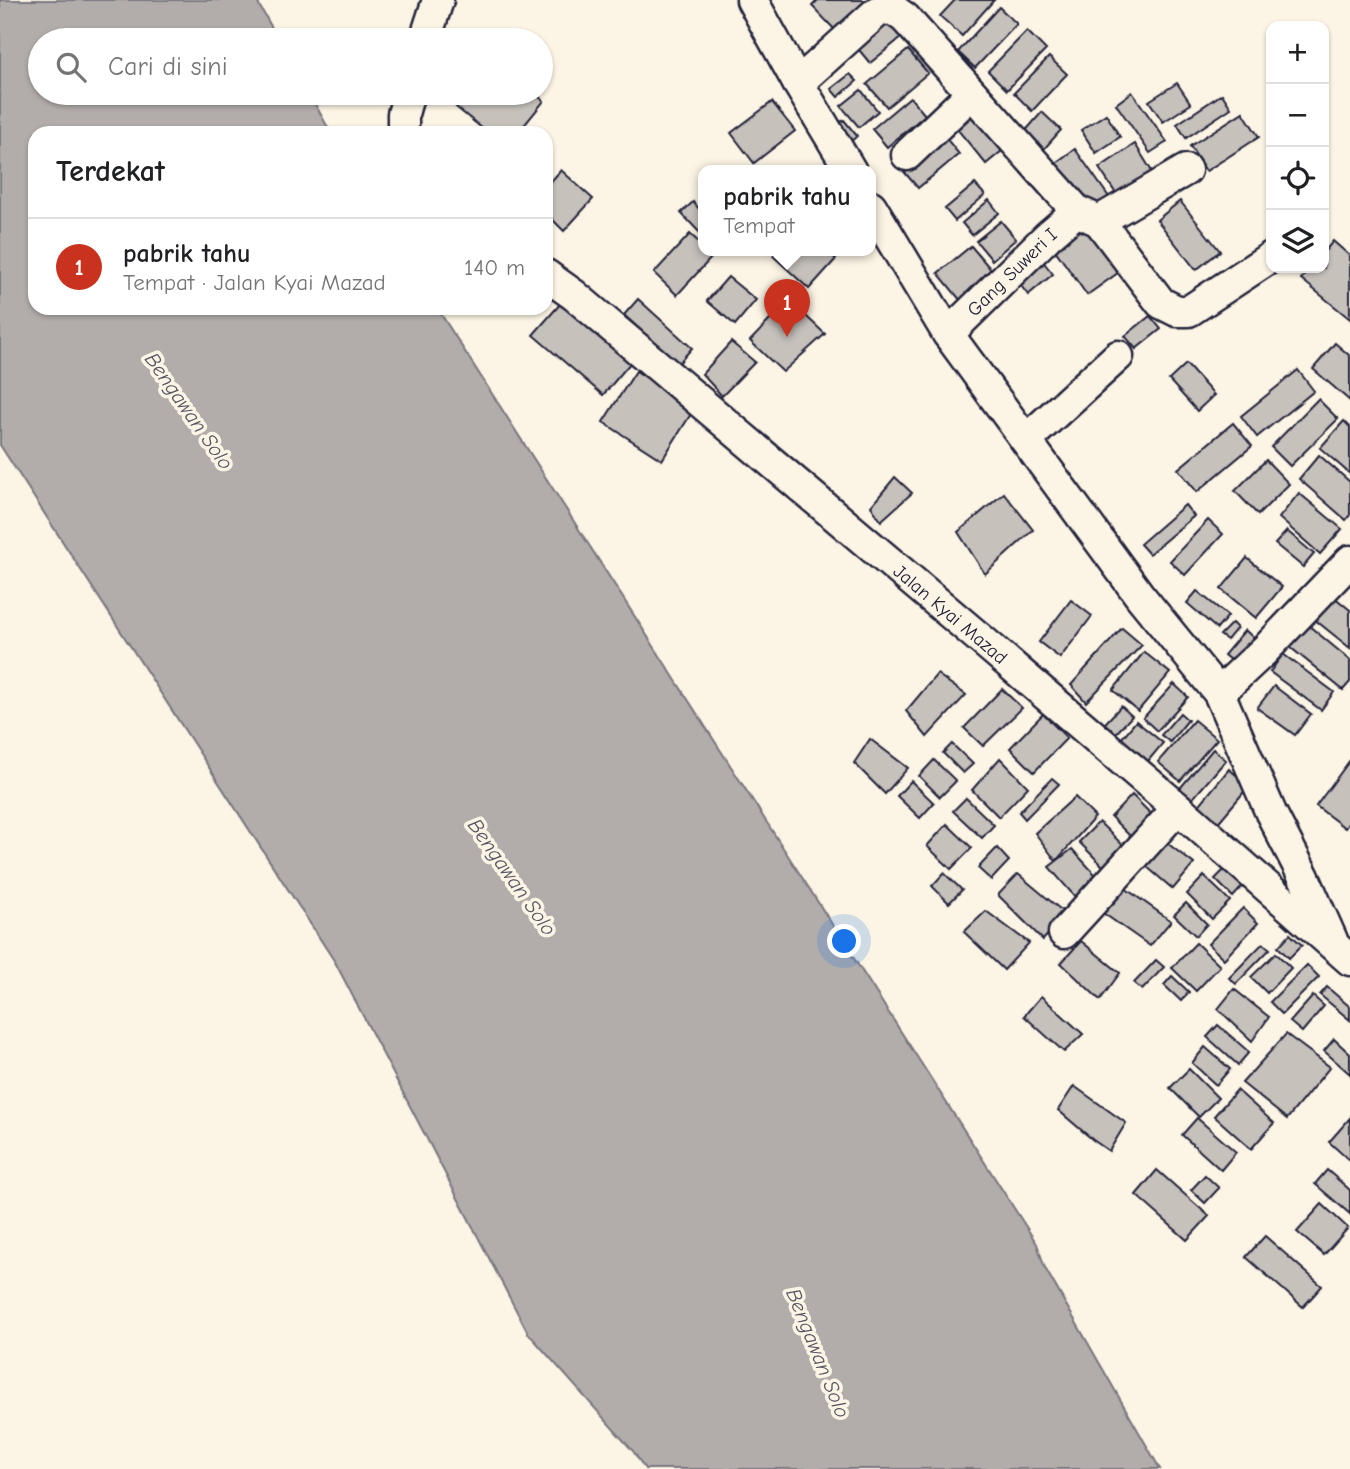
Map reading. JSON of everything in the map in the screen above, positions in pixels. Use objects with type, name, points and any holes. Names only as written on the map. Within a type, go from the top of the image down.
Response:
[{"type":"street","points":[[429,28],[438,0]]},
{"type":"street","points":[[752,0],[847,165]]},
{"type":"street","points":[[798,83],[877,12],[891,8],[905,18],[971,94],[1088,216],[1161,303],[1177,311],[1189,311],[1266,260]]},
{"type":"street","points":[[907,155],[971,94]]},
{"type":"street","points":[[403,126],[405,105]]},
{"type":"street","name":"Gang Suweri I","points":[[948,334],[1048,236],[1186,170]]},
{"type":"street","points":[[876,214],[948,334],[1140,596],[1219,693],[1271,813],[1343,955]]},
{"type":"street","name":"Jalan Kyai Mazad","points":[[553,280],[855,531],[1178,808],[1343,955]]},
{"type":"street","points":[[1026,440],[1118,356]]},
{"type":"street","points":[[1219,693],[1350,561]]},
{"type":"street","points":[[1064,933],[1178,808]]},
{"type":"water","name":"Bengawan Solo","points":[[0,0],[256,0],[272,28],[28,28],[28,105],[316,105],[327,126],[28,126],[28,315],[441,315],[1037,1244],[1045,1268],[1160,1469],[645,1469],[633,1451],[528,1333],[335,962],[0,445]]},
{"type":"building","points":[[818,0],[870,0],[838,33],[812,6]]},
{"type":"building","points":[[955,0],[994,0],[962,36],[940,16]]},
{"type":"building","points":[[999,7],[1017,24],[975,68],[958,52]]},
{"type":"building","points":[[892,12],[908,32],[870,63],[854,44]]},
{"type":"building","points":[[1027,31],[1046,50],[1007,90],[988,71]]},
{"type":"building","points":[[908,50],[928,73],[887,107],[867,84]]},
{"type":"building","points":[[1049,57],[1067,74],[1032,111],[1014,93]]},
{"type":"building","points":[[850,74],[857,81],[838,97],[831,89]]},
{"type":"building","points":[[1177,83],[1191,104],[1163,122],[1149,101]]},
{"type":"building","points":[[861,90],[878,111],[859,127],[841,106]]},
{"type":"building","points":[[1132,92],[1167,142],[1150,153],[1116,104]]},
{"type":"building","points":[[1222,94],[1231,108],[1186,138],[1177,124]]},
{"type":"building","points":[[910,97],[925,115],[887,147],[872,129]]},
{"type":"building","points":[[772,102],[795,131],[754,163],[731,133]]},
{"type":"building","points":[[541,105],[524,126],[479,126],[456,107]]},
{"type":"building","points":[[1042,112],[1061,130],[1035,159],[1016,142]]},
{"type":"building","points":[[1243,112],[1259,137],[1206,171],[1190,146]]},
{"type":"building","points":[[1106,114],[1120,137],[1096,153],[1081,130]]},
{"type":"building","points":[[974,115],[1003,150],[986,164],[957,129]]},
{"type":"building","points":[[844,120],[857,136],[846,146],[833,126]]},
{"type":"building","points":[[941,132],[959,154],[918,188],[900,167]]},
{"type":"building","points":[[1135,144],[1156,178],[1121,201],[1099,168]]},
{"type":"building","points":[[1075,149],[1109,197],[1088,212],[1054,164]]},
{"type":"building","points":[[561,170],[593,199],[564,231],[553,220],[553,179]]},
{"type":"building","points":[[975,184],[985,195],[955,221],[945,209]]},
{"type":"building","points":[[989,200],[999,213],[972,235],[962,223]]},
{"type":"building","points":[[1180,201],[1220,251],[1196,270],[1157,220]]},
{"type":"building","points":[[693,202],[698,208],[698,231],[681,213]]},
{"type":"building","points":[[1001,221],[1016,239],[992,260],[976,241]]},
{"type":"building","points":[[1089,222],[1122,270],[1087,295],[1053,247]]},
{"type":"building","points":[[690,234],[698,241],[698,256],[713,256],[677,295],[654,273]]},
{"type":"building","points":[[1333,241],[1350,256],[1350,319],[1301,279],[1306,273],[1329,273],[1329,246]]},
{"type":"building","points":[[971,246],[994,273],[961,301],[938,273]]},
{"type":"building","points":[[773,256],[833,256],[836,259],[809,289]]},
{"type":"building","points":[[1041,259],[1053,274],[1028,295],[1016,279]]},
{"type":"building","points":[[728,277],[756,300],[735,325],[707,301]]},
{"type":"building","points":[[638,299],[692,348],[678,364],[624,315]]},
{"type":"building","points":[[789,300],[825,334],[783,372],[750,341]]},
{"type":"building","points":[[561,303],[631,362],[603,395],[533,335]]},
{"type":"building","points":[[1150,316],[1161,329],[1136,349],[1125,336]]},
{"type":"building","points":[[731,342],[755,362],[722,396],[702,374]]},
{"type":"building","points":[[1335,343],[1350,356],[1350,401],[1313,369]]},
{"type":"building","points":[[1186,364],[1214,395],[1197,411],[1169,380]]},
{"type":"building","points":[[1298,370],[1314,391],[1257,437],[1241,416]]},
{"type":"building","points":[[636,371],[694,409],[662,460],[603,422]]},
{"type":"building","points":[[1318,399],[1338,419],[1290,466],[1271,447]]},
{"type":"building","points":[[1344,421],[1350,427],[1350,474],[1320,448]]},
{"type":"building","points":[[1233,423],[1252,446],[1197,492],[1178,469]]},
{"type":"building","points":[[1319,455],[1350,482],[1350,515],[1346,520],[1299,479]]},
{"type":"building","points":[[1266,460],[1289,484],[1258,515],[1235,491]]},
{"type":"building","points":[[895,477],[912,493],[881,521],[871,506]]},
{"type":"building","points":[[1004,493],[1033,530],[985,574],[958,532]]},
{"type":"building","points":[[1299,493],[1342,529],[1320,554],[1279,518]]},
{"type":"building","points":[[1185,505],[1194,516],[1149,554],[1140,544]]},
{"type":"building","points":[[1208,520],[1223,534],[1185,575],[1170,561]]},
{"type":"building","points":[[1287,531],[1314,554],[1303,567],[1275,544]]},
{"type":"building","points":[[1247,558],[1282,587],[1256,618],[1221,589]]},
{"type":"building","points":[[1197,591],[1228,616],[1217,629],[1187,603]]},
{"type":"building","points":[[1333,596],[1350,610],[1350,648],[1314,619]]},
{"type":"building","points":[[1071,600],[1092,616],[1060,658],[1039,642]]},
{"type":"building","points":[[1232,623],[1237,628],[1227,640],[1220,635]]},
{"type":"building","points":[[1308,625],[1350,660],[1350,682],[1343,690],[1290,647]]},
{"type":"building","points":[[1122,628],[1142,645],[1086,702],[1071,685]]},
{"type":"building","points":[[1245,630],[1260,644],[1240,668],[1224,655]]},
{"type":"building","points":[[1144,652],[1170,673],[1138,711],[1113,690]]},
{"type":"building","points":[[1283,654],[1334,692],[1321,710],[1270,672]]},
{"type":"building","points":[[937,674],[966,695],[927,737],[906,711]]},
{"type":"building","points":[[1174,684],[1188,697],[1157,731],[1143,718]]},
{"type":"building","points":[[1274,686],[1311,714],[1295,735],[1257,708]]},
{"type":"building","points":[[1002,689],[1022,708],[983,746],[964,728]]},
{"type":"building","points":[[1121,706],[1132,716],[1108,742],[1097,732]]},
{"type":"building","points":[[1180,713],[1188,720],[1170,742],[1161,735]]},
{"type":"building","points":[[1043,714],[1067,738],[1034,772],[1010,748]]},
{"type":"building","points":[[1194,720],[1217,739],[1180,781],[1158,762]]},
{"type":"building","points":[[1136,721],[1163,743],[1148,761],[1121,739]]},
{"type":"building","points":[[870,739],[908,768],[885,794],[854,763]]},
{"type":"building","points":[[952,744],[973,764],[963,773],[943,753]]},
{"type":"building","points":[[1213,749],[1226,760],[1188,804],[1176,793]]},
{"type":"building","points":[[1000,758],[1028,787],[999,817],[972,790]]},
{"type":"building","points":[[934,760],[956,781],[940,797],[919,776]]},
{"type":"building","points":[[1350,760],[1350,821],[1345,828],[1316,806]]},
{"type":"building","points":[[1229,769],[1249,786],[1216,825],[1196,809]]},
{"type":"building","points":[[1052,778],[1059,784],[1025,819],[1019,812]]},
{"type":"building","points":[[911,781],[934,803],[920,818],[897,796]]},
{"type":"building","points":[[1132,795],[1158,821],[1137,843],[1111,817]]},
{"type":"building","points":[[1075,797],[1095,817],[1056,861],[1035,833]]},
{"type":"building","points":[[966,798],[994,825],[982,838],[953,811]]},
{"type":"building","points":[[1099,822],[1131,853],[1111,874],[1079,842]]},
{"type":"building","points":[[947,824],[972,848],[951,869],[927,846]]},
{"type":"building","points":[[1162,839],[1194,864],[1173,889],[1140,861]]},
{"type":"building","points":[[997,848],[1009,861],[991,880],[978,868]]},
{"type":"building","points":[[1072,849],[1103,883],[1083,906],[1049,867]]},
{"type":"building","points":[[1225,869],[1243,886],[1233,897],[1215,879]]},
{"type":"building","points":[[944,873],[962,890],[949,903],[932,886]]},
{"type":"building","points":[[1018,874],[1066,914],[1043,940],[998,895]]},
{"type":"building","points":[[1204,876],[1230,901],[1212,919],[1187,894]]},
{"type":"building","points":[[1122,886],[1171,921],[1150,946],[1103,913]]},
{"type":"building","points":[[1186,903],[1207,924],[1196,936],[1174,915]]},
{"type":"building","points":[[1243,908],[1258,923],[1224,959],[1208,944]]},
{"type":"building","points":[[986,911],[1029,943],[1004,970],[964,932]]},
{"type":"building","points":[[1290,934],[1302,945],[1289,958],[1278,947]]},
{"type":"building","points":[[1081,941],[1120,973],[1100,1000],[1061,963]]},
{"type":"building","points":[[1196,943],[1220,966],[1196,991],[1172,968]]},
{"type":"building","points":[[1263,943],[1270,949],[1236,984],[1229,978]]},
{"type":"building","points":[[1276,953],[1291,968],[1267,993],[1251,977]]},
{"type":"building","points":[[1156,960],[1164,967],[1142,990],[1134,983]]},
{"type":"building","points":[[1307,965],[1319,977],[1282,1014],[1270,1002]]},
{"type":"building","points":[[1172,976],[1189,992],[1181,1001],[1164,985]]},
{"type":"building","points":[[1327,987],[1350,1007],[1350,1020],[1320,995]]},
{"type":"building","points":[[1234,989],[1269,1017],[1252,1041],[1218,1009]]},
{"type":"building","points":[[1041,996],[1083,1034],[1064,1052],[1024,1016]]},
{"type":"building","points":[[1313,996],[1324,1006],[1302,1032],[1290,1022]]},
{"type":"building","points":[[1218,1025],[1249,1052],[1238,1065],[1207,1037]]},
{"type":"building","points":[[1286,1034],[1330,1067],[1287,1119],[1242,1083]]},
{"type":"building","points":[[1334,1039],[1350,1054],[1350,1074],[1324,1051]]},
{"type":"building","points":[[1205,1047],[1230,1069],[1216,1085],[1192,1063]]},
{"type":"building","points":[[1189,1069],[1218,1098],[1199,1117],[1170,1088]]},
{"type":"building","points":[[1074,1086],[1126,1123],[1109,1151],[1058,1110]]},
{"type":"building","points":[[1237,1090],[1274,1123],[1251,1149],[1214,1116]]},
{"type":"building","points":[[1197,1118],[1236,1152],[1221,1170],[1182,1135]]},
{"type":"building","points":[[1350,1118],[1350,1161],[1329,1142]]},
{"type":"building","points":[[1157,1170],[1209,1216],[1187,1240],[1136,1195]]},
{"type":"building","points":[[1327,1170],[1350,1190],[1350,1214],[1315,1184]]},
{"type":"building","points":[[1205,1175],[1219,1188],[1205,1203],[1191,1190]]},
{"type":"building","points":[[1322,1204],[1348,1228],[1324,1255],[1297,1232]]},
{"type":"building","points":[[1265,1236],[1322,1286],[1303,1307],[1246,1257]]},
{"type":"place","name":"pabrik tahu","points":[[787,337]]}]
